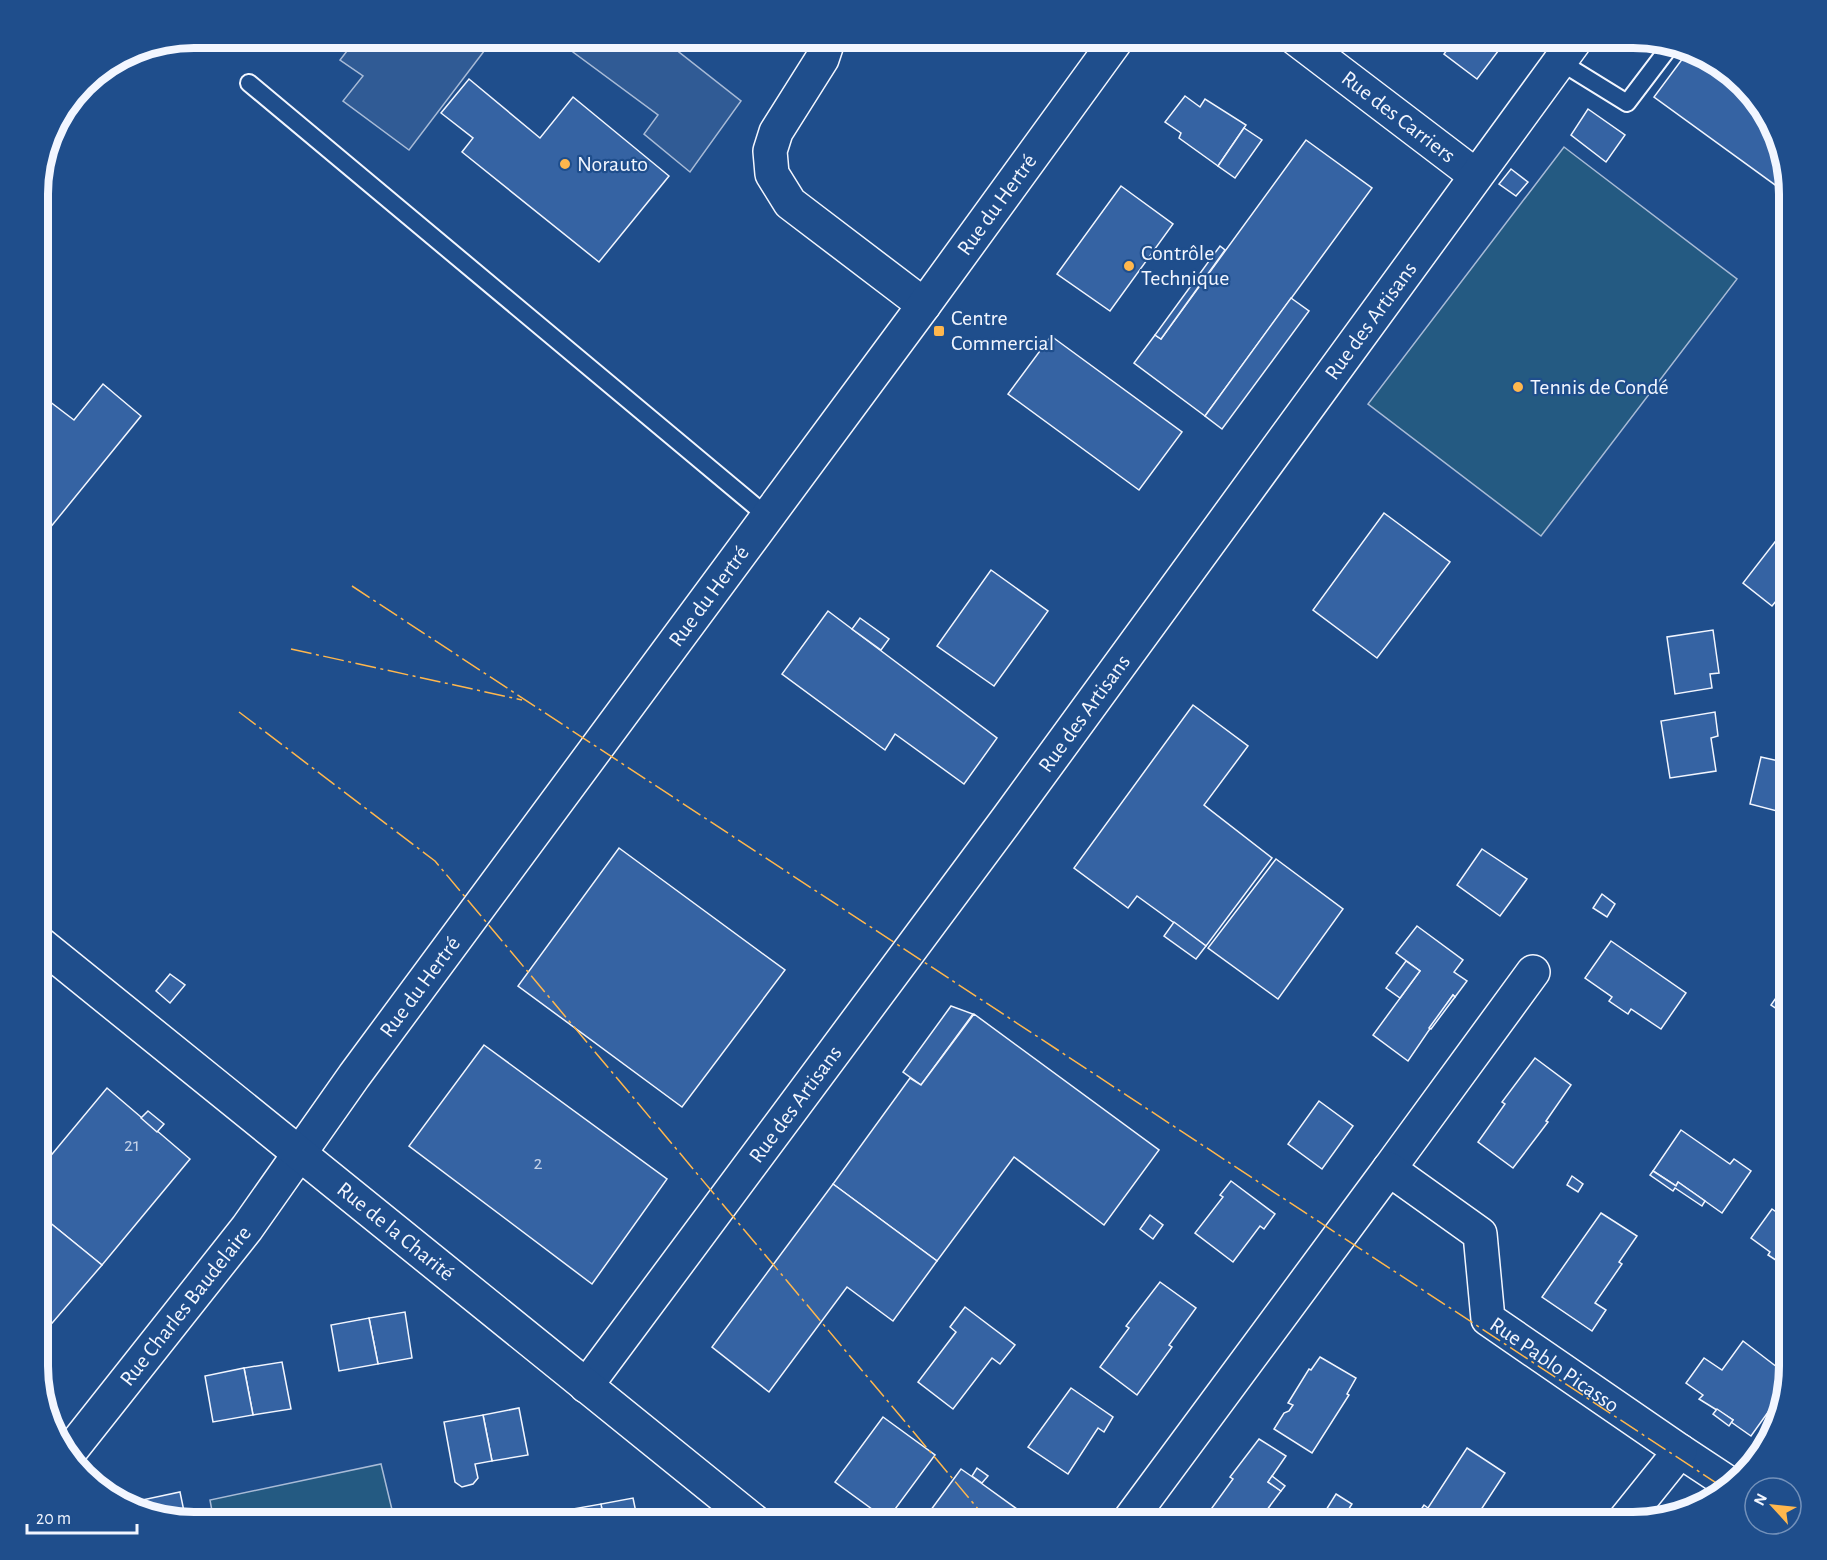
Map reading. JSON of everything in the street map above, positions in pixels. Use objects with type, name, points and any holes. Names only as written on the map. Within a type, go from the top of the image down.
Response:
[{"type":"street","points":[[826,48],[822,59],[776,132],[770,151],[772,174],[790,203],[924,305]]},
{"type":"street","name":"Rue du Hertré","points":[[300,1154],[354,1076],[924,305],[1111,48]]},
{"type":"street","name":"Rue des Carriers","points":[[1308,48],[1475,175]]},
{"type":"street","name":"Rue des Artisans","points":[[586,1386],[1008,818],[1568,49]]},
{"type":"street","name":"Rue de la Charité","points":[[48,950],[743,1512]]},
{"type":"street","points":[[1135,1512],[1533,972]]},
{"type":"street","name":"Rue Charles Baudelaire","points":[[73,1447],[247,1228],[300,1154]]},
{"type":"street","name":"Rue Pablo Picasso","points":[[1389,1169],[1480,1234],[1488,1319],[1680,1451]]},
{"type":"street","points":[[1631,1512],[1680,1451],[1724,1480]]},
{"type":"lane","points":[[1568,49],[1627,104],[1666,52]]},
{"type":"lane","points":[[249,83],[767,516]]},
{"type":"shaded area","points":[[349,48],[486,48],[409,150],[343,101],[363,76],[340,60]]},
{"type":"shaded area","points":[[568,48],[682,48],[679,52],[741,101],[690,172],[644,134],[658,115]]},
{"type":"shaded area","name":"Tennis de Condé","points":[[1564,147],[1737,279],[1541,536],[1368,404]]},
{"type":"shaded area","points":[[381,1464],[393,1512],[212,1512],[210,1500]]},
{"type":"building","points":[[1448,48],[1500,48],[1477,79],[1444,54]]},
{"type":"building","points":[[1683,57],[1714,73],[1743,98],[1759,121],[1771,147],[1779,187],[1654,97]]},
{"type":"building","name":"Norauto","points":[[469,79],[540,138],[573,97],[669,176],[599,262],[462,152],[473,138],[441,113]]},
{"type":"building","points":[[1185,96],[1200,107],[1205,99],[1246,125],[1218,166],[1179,138],[1181,133],[1165,122]]},
{"type":"building","points":[[1588,109],[1625,135],[1606,162],[1571,135]]},
{"type":"building","points":[[1244,128],[1262,140],[1235,178],[1218,166]]},
{"type":"building","points":[[1306,140],[1372,188],[1205,416],[1134,363],[1155,335],[1161,339]]},
{"type":"building","points":[[1511,169],[1528,182],[1516,196],[1499,184]]},
{"type":"building","points":[[1121,186],[1173,224],[1110,311],[1057,274]]},
{"type":"building","points":[[1220,246],[1225,250],[1161,339],[1155,335]]},
{"type":"building","points":[[1291,298],[1309,311],[1222,429],[1205,416]]},
{"type":"building","points":[[1051,336],[1182,432],[1139,490],[1008,394]]},
{"type":"building","points":[[103,384],[141,416],[48,530],[48,400],[74,420]]},
{"type":"building","points":[[1384,513],[1450,562],[1377,658],[1313,610]]},
{"type":"building","points":[[1779,539],[1779,597],[1772,606],[1743,583]]},
{"type":"building","points":[[991,570],[1048,611],[994,686],[937,646]]},
{"type":"building","points":[[828,611],[997,738],[964,784],[895,734],[885,750],[782,674]]},
{"type":"building","points":[[860,618],[889,639],[881,650],[852,629]]},
{"type":"building","points":[[1713,630],[1719,673],[1710,674],[1712,688],[1675,694],[1667,637]]},
{"type":"building","points":[[1193,705],[1248,746],[1204,805],[1272,858],[1206,946],[1137,896],[1128,908],[1074,868]]},
{"type":"building","points":[[1715,712],[1718,736],[1711,738],[1716,771],[1670,778],[1661,721]]},
{"type":"building","points":[[1761,757],[1779,761],[1779,811],[1750,804]]},
{"type":"building","points":[[619,848],[785,970],[682,1107],[518,986]]},
{"type":"building","points":[[1482,849],[1527,879],[1500,916],[1457,885]]},
{"type":"building","points":[[1276,859],[1343,909],[1278,999],[1208,948]]},
{"type":"building","points":[[1602,894],[1615,904],[1607,917],[1593,908]]},
{"type":"building","points":[[1174,922],[1206,946],[1196,959],[1164,936]]},
{"type":"building","points":[[1417,926],[1463,960],[1454,972],[1467,981],[1455,997],[1453,995],[1408,1061],[1373,1035],[1420,971],[1396,953]]},
{"type":"building","points":[[1611,941],[1686,993],[1661,1029],[1631,1009],[1628,1014],[1609,1001],[1612,997],[1585,978]]},
{"type":"building","points":[[1406,961],[1420,971],[1400,998],[1386,988]]},
{"type":"building","points":[[170,974],[185,985],[170,1003],[156,991]]},
{"type":"building","points":[[1779,993],[1779,1010],[1771,1005]]},
{"type":"building","points":[[1453,995],[1455,997],[1431,1029],[1429,1028]]},
{"type":"building","points":[[951,1006],[973,1014],[921,1085],[903,1072]]},
{"type":"building","points":[[974,1014],[1159,1150],[1104,1225],[1014,1157],[937,1261],[833,1184],[910,1078],[921,1085]]},
{"type":"building","points":[[484,1045],[667,1179],[592,1284],[409,1146]]},
{"type":"building","points":[[1535,1058],[1571,1085],[1546,1121],[1548,1122],[1513,1168],[1478,1142],[1505,1104],[1502,1102]]},
{"type":"building","points":[[107,1088],[190,1159],[102,1265],[48,1221],[48,1159]]},
{"type":"building","points":[[1319,1101],[1353,1126],[1322,1169],[1288,1144]]},
{"type":"building","points":[[148,1111],[164,1124],[157,1132],[141,1118]]},
{"type":"building","points":[[1681,1130],[1730,1164],[1734,1159],[1751,1171],[1722,1213],[1678,1182],[1676,1186],[1653,1171]]},
{"type":"building","points":[[1653,1171],[1676,1186],[1678,1182],[1705,1201],[1702,1206],[1675,1188],[1673,1191],[1650,1175]]},
{"type":"building","points":[[1572,1176],[1583,1184],[1578,1192],[1567,1185]]},
{"type":"building","points":[[1231,1181],[1275,1214],[1264,1229],[1260,1226],[1233,1262],[1195,1233],[1223,1197],[1220,1195]]},
{"type":"building","points":[[833,1184],[937,1261],[893,1321],[847,1287],[769,1392],[712,1347]]},
{"type":"building","points":[[1772,1209],[1779,1214],[1779,1262],[1768,1255],[1770,1252],[1751,1238]]},
{"type":"building","points":[[1601,1213],[1637,1236],[1619,1262],[1622,1264],[1595,1303],[1606,1310],[1592,1331],[1542,1297]]},
{"type":"building","points":[[1150,1215],[1163,1225],[1153,1239],[1140,1229]]},
{"type":"building","points":[[48,1221],[102,1265],[48,1328]]},
{"type":"building","points":[[1160,1282],[1196,1308],[1169,1345],[1172,1347],[1137,1395],[1100,1367],[1129,1328],[1126,1326]]},
{"type":"building","points":[[965,1307],[1015,1345],[1000,1364],[992,1358],[953,1409],[918,1382],[956,1332],[950,1327]]},
{"type":"building","points":[[405,1312],[412,1358],[378,1364],[369,1318]]},
{"type":"building","points":[[369,1318],[378,1364],[339,1371],[331,1325]]},
{"type":"building","points":[[1743,1341],[1779,1369],[1773,1405],[1751,1436],[1731,1422],[1733,1420],[1699,1399],[1703,1395],[1686,1383],[1704,1358],[1722,1370]]},
{"type":"building","points":[[1320,1357],[1356,1378],[1347,1394],[1349,1395],[1312,1453],[1274,1429],[1284,1413],[1289,1411],[1293,1405],[1288,1403],[1309,1369],[1311,1370]]},
{"type":"building","points":[[282,1362],[291,1409],[253,1415],[244,1368]]},
{"type":"building","points":[[244,1368],[253,1415],[213,1422],[205,1376]]},
{"type":"building","points":[[1071,1388],[1113,1417],[1104,1432],[1098,1428],[1068,1474],[1028,1447]]},
{"type":"building","points":[[519,1408],[528,1455],[492,1461],[483,1415]]},
{"type":"building","points":[[1717,1409],[1733,1420],[1729,1426],[1713,1414]]},
{"type":"building","points":[[483,1415],[492,1461],[475,1464],[478,1478],[473,1484],[462,1487],[455,1482],[444,1422]]},
{"type":"building","points":[[883,1417],[935,1455],[893,1512],[876,1512],[835,1482]]},
{"type":"building","points":[[1259,1439],[1286,1456],[1268,1482],[1281,1491],[1265,1512],[1209,1512],[1233,1479],[1230,1477]]},
{"type":"building","points":[[1467,1448],[1505,1473],[1480,1512],[1419,1512],[1424,1505],[1428,1508]]},
{"type":"building","points":[[977,1468],[988,1476],[982,1483],[972,1476]]},
{"type":"building","points":[[961,1469],[1021,1512],[929,1512]]},
{"type":"building","points":[[1272,1476],[1285,1486],[1281,1491],[1268,1482]]},
{"type":"building","points":[[180,1492],[184,1511],[157,1507],[142,1500]]},
{"type":"building","points":[[1336,1494],[1352,1504],[1347,1512],[1326,1510]]},
{"type":"building","points":[[633,1498],[636,1512],[602,1512],[601,1504]]},
{"type":"building","points":[[601,1504],[602,1512],[561,1512]]},
{"type":"power","points":[[352,586],[1718,1484]]},
{"type":"power","points":[[291,649],[522,700]]},
{"type":"power","points":[[239,712],[435,861],[981,1512]]},
{"type":"place","name":"Norauto","points":[[565,164]]},
{"type":"place","name":"Contrôle Technique","points":[[1129,266]]},
{"type":"place","name":"Centre Commercial","points":[[939,331]]},
{"type":"place","name":"Tennis de Condé","points":[[1518,387]]}]
